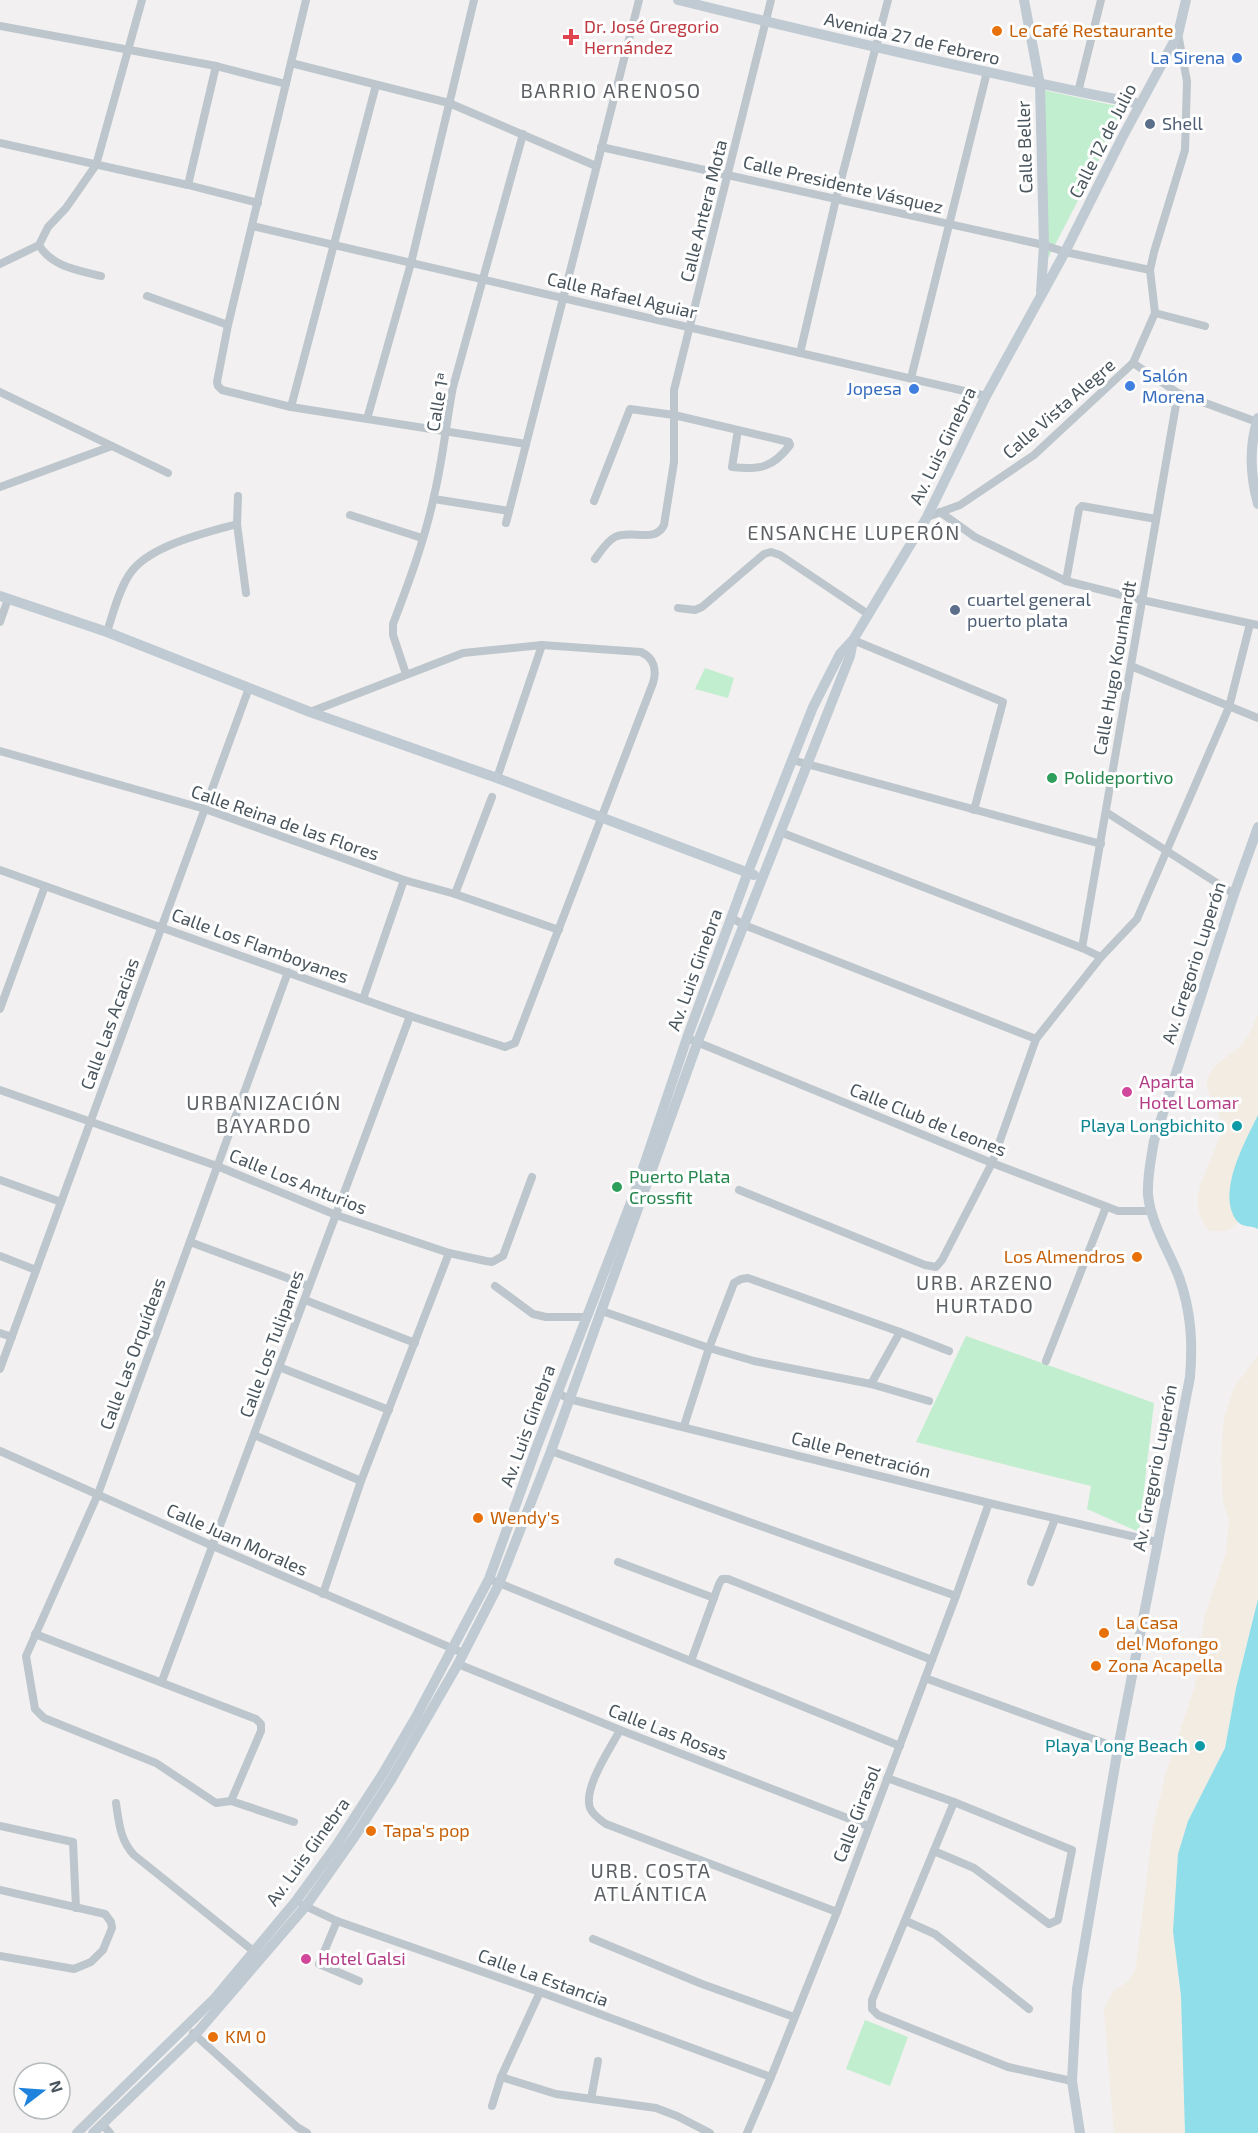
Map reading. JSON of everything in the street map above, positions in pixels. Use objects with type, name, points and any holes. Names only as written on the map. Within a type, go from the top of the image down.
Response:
[{"type":"street","points":[[0,264],[39,245],[48,227],[66,208],[96,165],[142,0]]},
{"type":"street","points":[[306,0],[228,325],[218,386],[222,390],[291,407],[526,444]]},
{"type":"street","points":[[368,419],[411,263],[474,0]]},
{"type":"street","points":[[506,523],[639,0]]},
{"type":"street","name":"Avenida 27 de Febrero","points":[[678,0],[1040,85],[1140,104]]},
{"type":"street","name":"Calle Antera Mota","points":[[596,559],[610,540],[617,536],[653,535],[662,530],[674,462],[674,390],[771,0]]},
{"type":"street","points":[[800,352],[836,199],[888,0]]},
{"type":"street","name":"Calle Beller","points":[[1024,0],[1040,85],[1044,246],[1041,295]]},
{"type":"street","points":[[1078,92],[1101,0]]},
{"type":"street","name":"Calle 12 de Julio","points":[[1041,295],[1178,34],[1186,0]]},
{"type":"street","points":[[0,26],[216,66],[286,84]]},
{"type":"street","points":[[1178,34],[1187,81],[1185,150],[1150,270],[1155,313],[1205,326]]},
{"type":"street","points":[[291,63],[449,103],[596,166]]},
{"type":"street","points":[[188,185],[216,66]]},
{"type":"street","points":[[911,378],[987,72]]},
{"type":"street","points":[[291,407],[376,85]]},
{"type":"street","name":"Calle 1ª","points":[[406,674],[392,630],[434,499],[445,445],[453,387],[523,134]]},
{"type":"street","points":[[0,143],[258,203]]},
{"type":"street","name":"Calle Presidente Vásquez","points":[[601,147],[1065,252]]},
{"type":"street","name":"Calle Rafael Aguiar","points":[[252,226],[986,396]]},
{"type":"street","points":[[39,245],[45,256],[66,267],[101,276]]},
{"type":"street","points":[[1065,252],[1150,270]]},
{"type":"street","name":"Av. Luis Ginebra","points":[[93,2133],[195,2035],[355,1836],[391,1780],[458,1664],[551,1451],[602,1311],[748,872],[813,707],[840,654],[853,640],[927,517],[986,396],[1041,295]]},
{"type":"street","points":[[147,296],[228,325]]},
{"type":"street","name":"Calle Vista Alegre","points":[[927,517],[960,505],[1034,455],[1133,363],[1155,313]]},
{"type":"street","points":[[1133,363],[1178,393],[1257,420],[1251,467],[1258,504]]},
{"type":"street","points":[[0,392],[168,473]]},
{"type":"street","name":"Calle Hugo Kounhardt","points":[[1082,948],[1178,393]]},
{"type":"street","points":[[594,501],[628,411],[633,409],[674,415],[738,430],[789,442],[790,445],[778,459],[764,467],[756,469],[732,467],[738,430]]},
{"type":"street","points":[[0,487],[112,446]]},
{"type":"street","points":[[238,496],[237,524],[246,593]]},
{"type":"street","points":[[434,499],[509,510]]},
{"type":"street","points":[[1066,581],[1079,509],[1083,506],[1156,519]]},
{"type":"street","points":[[740,1190],[925,1265],[936,1267],[942,1260],[992,1163],[1036,1039],[1101,957],[1137,919],[1229,707],[1254,624],[1066,581],[975,537],[940,512]]},
{"type":"street","points":[[350,515],[422,538]]},
{"type":"street","points":[[107,632],[121,591],[129,574],[139,563],[182,541],[237,524]]},
{"type":"street","points":[[678,608],[695,610],[702,607],[764,554],[771,552],[780,555],[868,614]]},
{"type":"street","points":[[0,622],[4,598],[107,632],[310,712],[497,778],[761,878]]},
{"type":"street","points":[[853,640],[1003,702],[974,810]]},
{"type":"street","name":"Av. Luis Ginebra","points":[[300,1904],[416,1717],[452,1648],[494,1581],[558,1393],[693,1040],[744,925],[850,656],[853,640]]},
{"type":"street","points":[[497,778],[543,645]]},
{"type":"street","points":[[310,712],[463,654],[543,645],[641,652],[647,655],[652,661],[655,676],[559,930]]},
{"type":"street","points":[[1131,666],[1258,718]]},
{"type":"street","name":"Calle Las Acacias","points":[[0,1369],[249,688]]},
{"type":"street","name":"Calle Reina de las Flores","points":[[0,751],[205,809],[404,880],[455,894],[559,930]]},
{"type":"street","points":[[792,760],[1101,843]]},
{"type":"street","points":[[455,894],[492,797]]},
{"type":"street","points":[[1106,812],[1234,894]]},
{"type":"street","name":"Av. Gregorio Luperón","points":[[1080,2133],[1072,2081],[1077,1989],[1118,1748],[1190,1377],[1193,1346],[1191,1319],[1179,1278],[1151,1211],[1148,1179],[1154,1141],[1258,827]]},
{"type":"street","points":[[780,832],[1101,957]]},
{"type":"street","name":"Calle Los Flamboyanes","points":[[0,870],[410,1016],[505,1047],[515,1043],[559,930]]},
{"type":"street","points":[[363,999],[404,880]]},
{"type":"street","points":[[0,1009],[45,886]]},
{"type":"street","points":[[732,918],[744,925],[1036,1039]]},
{"type":"street","name":"Calle Las Orquídeas","points":[[231,1801],[216,1803],[156,1763],[44,1718],[35,1709],[26,1656],[98,1494],[288,972]]},
{"type":"street","name":"Calle Los Tulipanes","points":[[162,1682],[410,1016]]},
{"type":"street","name":"Calle Club de Leones","points":[[693,1040],[992,1163],[1106,1207],[1118,1211],[1151,1211]]},
{"type":"street","name":"Calle Los Anturios","points":[[0,1090],[218,1166],[336,1215],[448,1253],[492,1262],[503,1256],[532,1177]]},
{"type":"street","points":[[0,1180],[61,1202]]},
{"type":"street","points":[[1046,1360],[1106,1207]]},
{"type":"street","points":[[190,1242],[309,1286]]},
{"type":"street","points":[[323,1594],[362,1480],[448,1253]]},
{"type":"street","points":[[0,1256],[36,1270]]},
{"type":"street","points":[[684,1426],[709,1348],[735,1283],[741,1279],[748,1278],[949,1351]]},
{"type":"street","points":[[495,1286],[533,1314],[546,1317],[587,1317]]},
{"type":"street","points":[[305,1300],[415,1343]]},
{"type":"street","points":[[602,1311],[754,1361],[871,1384],[929,1401]]},
{"type":"street","points":[[871,1384],[900,1332]]},
{"type":"street","points":[[0,1333],[12,1337]]},
{"type":"street","points":[[279,1367],[389,1410]]},
{"type":"street","name":"Calle Penetración","points":[[558,1393],[569,1399],[989,1503],[1157,1542]]},
{"type":"street","points":[[254,1435],[362,1480]]},
{"type":"street","name":"Calle Juan Morales","points":[[0,1451],[323,1594],[463,1653]]},
{"type":"street","points":[[551,1451],[956,1596]]},
{"type":"street","name":"Calle Girasol","points":[[747,2133],[837,1911],[989,1503]]},
{"type":"street","points":[[1031,1582],[1055,1519]]},
{"type":"street","points":[[618,1562],[714,1598]]},
{"type":"street","points":[[691,1661],[722,1579],[728,1579],[932,1660]]},
{"type":"street","points":[[494,1581],[900,1746]]},
{"type":"street","points":[[35,1635],[256,1719],[261,1724],[261,1731],[231,1801],[294,1822]]},
{"type":"street","name":"Calle Las Rosas","points":[[458,1664],[620,1730],[868,1826]]},
{"type":"street","points":[[925,1678],[1118,1748]]},
{"type":"street","points":[[620,1730],[591,1785],[590,1808],[595,1816],[606,1824],[837,1911]]},
{"type":"street","points":[[887,1778],[954,1802],[1072,1850],[1058,1920],[1049,1924],[974,1869],[934,1851]]},
{"type":"street","points":[[954,1802],[872,2000],[872,2009],[878,2014],[1008,2067],[1072,2081]]},
{"type":"street","points":[[116,1803],[121,1836],[134,1855],[259,1955]]},
{"type":"street","points":[[0,1826],[73,1842],[76,1908]]},
{"type":"street","points":[[0,1890],[105,1914],[112,1928],[103,1950],[91,1962],[74,1969],[0,1956]]},
{"type":"street","name":"Calle La Estancia","points":[[300,1904],[337,1921],[540,1992],[771,2077]]},
{"type":"street","points":[[337,1921],[319,1964],[359,1981]]},
{"type":"street","points":[[906,1922],[935,1934],[1029,2009]]},
{"type":"street","points":[[592,1939],[702,1984],[794,2017]]},
{"type":"street","name":"Av. Luis Ginebra","points":[[77,2133],[259,1955]]},
{"type":"street","points":[[492,2106],[501,2077],[540,1992]]},
{"type":"street","points":[[186,2027],[297,2127],[307,2133]]},
{"type":"street","points":[[591,2099],[598,2061]]},
{"type":"street","points":[[501,2077],[556,2094],[656,2108],[710,2133]]},
{"type":"street","points":[[102,2124],[110,2133]]},
{"type":"green space","points":[[1043,90],[1126,108],[1043,268]]},
{"type":"green space","points":[[705,668],[734,678],[728,698],[695,689]]},
{"type":"green space","points":[[966,1336],[1154,1403],[1139,1532],[1087,1509],[1091,1486],[916,1442]]},
{"type":"green space","points":[[865,2020],[908,2037],[890,2086],[846,2069]]},
{"type":"sand","name":"Playa Longbichito","points":[[1258,1013],[1258,1115],[1236,1165],[1230,1187],[1231,1208],[1238,1222],[1224,1231],[1208,1230],[1201,1218],[1198,1195],[1220,1135],[1221,1126],[1220,1118],[1208,1091],[1208,1078],[1219,1063],[1244,1042]]},
{"type":"sand","name":"Playa Long Beach","points":[[1258,1355],[1258,1599],[1236,1688],[1225,1748],[1188,1821],[1177,1971],[1181,1996],[1185,2133],[1114,2133],[1104,2010],[1113,1991],[1129,1981],[1136,1968],[1153,1827],[1166,1773],[1195,1686],[1205,1615],[1226,1553],[1229,1521],[1223,1500],[1221,1459],[1224,1417],[1235,1386]]},
{"type":"water","points":[[1258,1115],[1258,1229],[1242,1225],[1237,1221],[1231,1210],[1230,1196],[1231,1182],[1240,1153]]},
{"type":"water","points":[[1258,1599],[1258,2133],[1185,2133],[1181,1996],[1173,1931],[1178,1854],[1188,1821],[1225,1748],[1236,1688]]},
{"type":"place","name":"Le Café Restaurante","points":[[997,31]]},
{"type":"place","name":"Dr. José Gregorio Hernández","points":[[571,37]]},
{"type":"place","name":"La Sirena","points":[[1237,58]]},
{"type":"place","name":"Shell","points":[[1150,124]]},
{"type":"place","name":"Salón Morena","points":[[1130,386]]},
{"type":"place","name":"Jopesa","points":[[914,389]]},
{"type":"place","name":"cuartel general puerto plata","points":[[955,610]]},
{"type":"place","name":"Polideportivo","points":[[1052,778]]},
{"type":"place","name":"Aparta Hotel Lomar","points":[[1127,1092]]},
{"type":"place","name":"Playa Longbichito","points":[[1237,1126]]},
{"type":"place","name":"Puerto Plata Crossfit","points":[[617,1187]]},
{"type":"place","name":"Los Almendros","points":[[1137,1257]]},
{"type":"place","name":"Wendy's","points":[[478,1518]]},
{"type":"place","name":"La Casa del Mofongo","points":[[1104,1633]]},
{"type":"place","name":"Zona Acapella","points":[[1096,1666]]},
{"type":"place","name":"Playa Long Beach","points":[[1200,1746]]},
{"type":"place","name":"Tapa's pop","points":[[371,1831]]},
{"type":"place","name":"Hotel Galsi","points":[[306,1959]]},
{"type":"place","name":"KM 0","points":[[213,2037]]},
{"type":"district","name":"BARRIO ARENOSO","points":[[611,91]]},
{"type":"district","name":"ENSANCHE LUPERÓN","points":[[854,533]]},
{"type":"district","name":"URBANIZACIÓN BAYARDO","points":[[264,1114]]},
{"type":"district","name":"URB. ARZENO HURTADO","points":[[985,1294]]},
{"type":"district","name":"URB. COSTA ATLÁNTICA","points":[[651,1882]]}]
